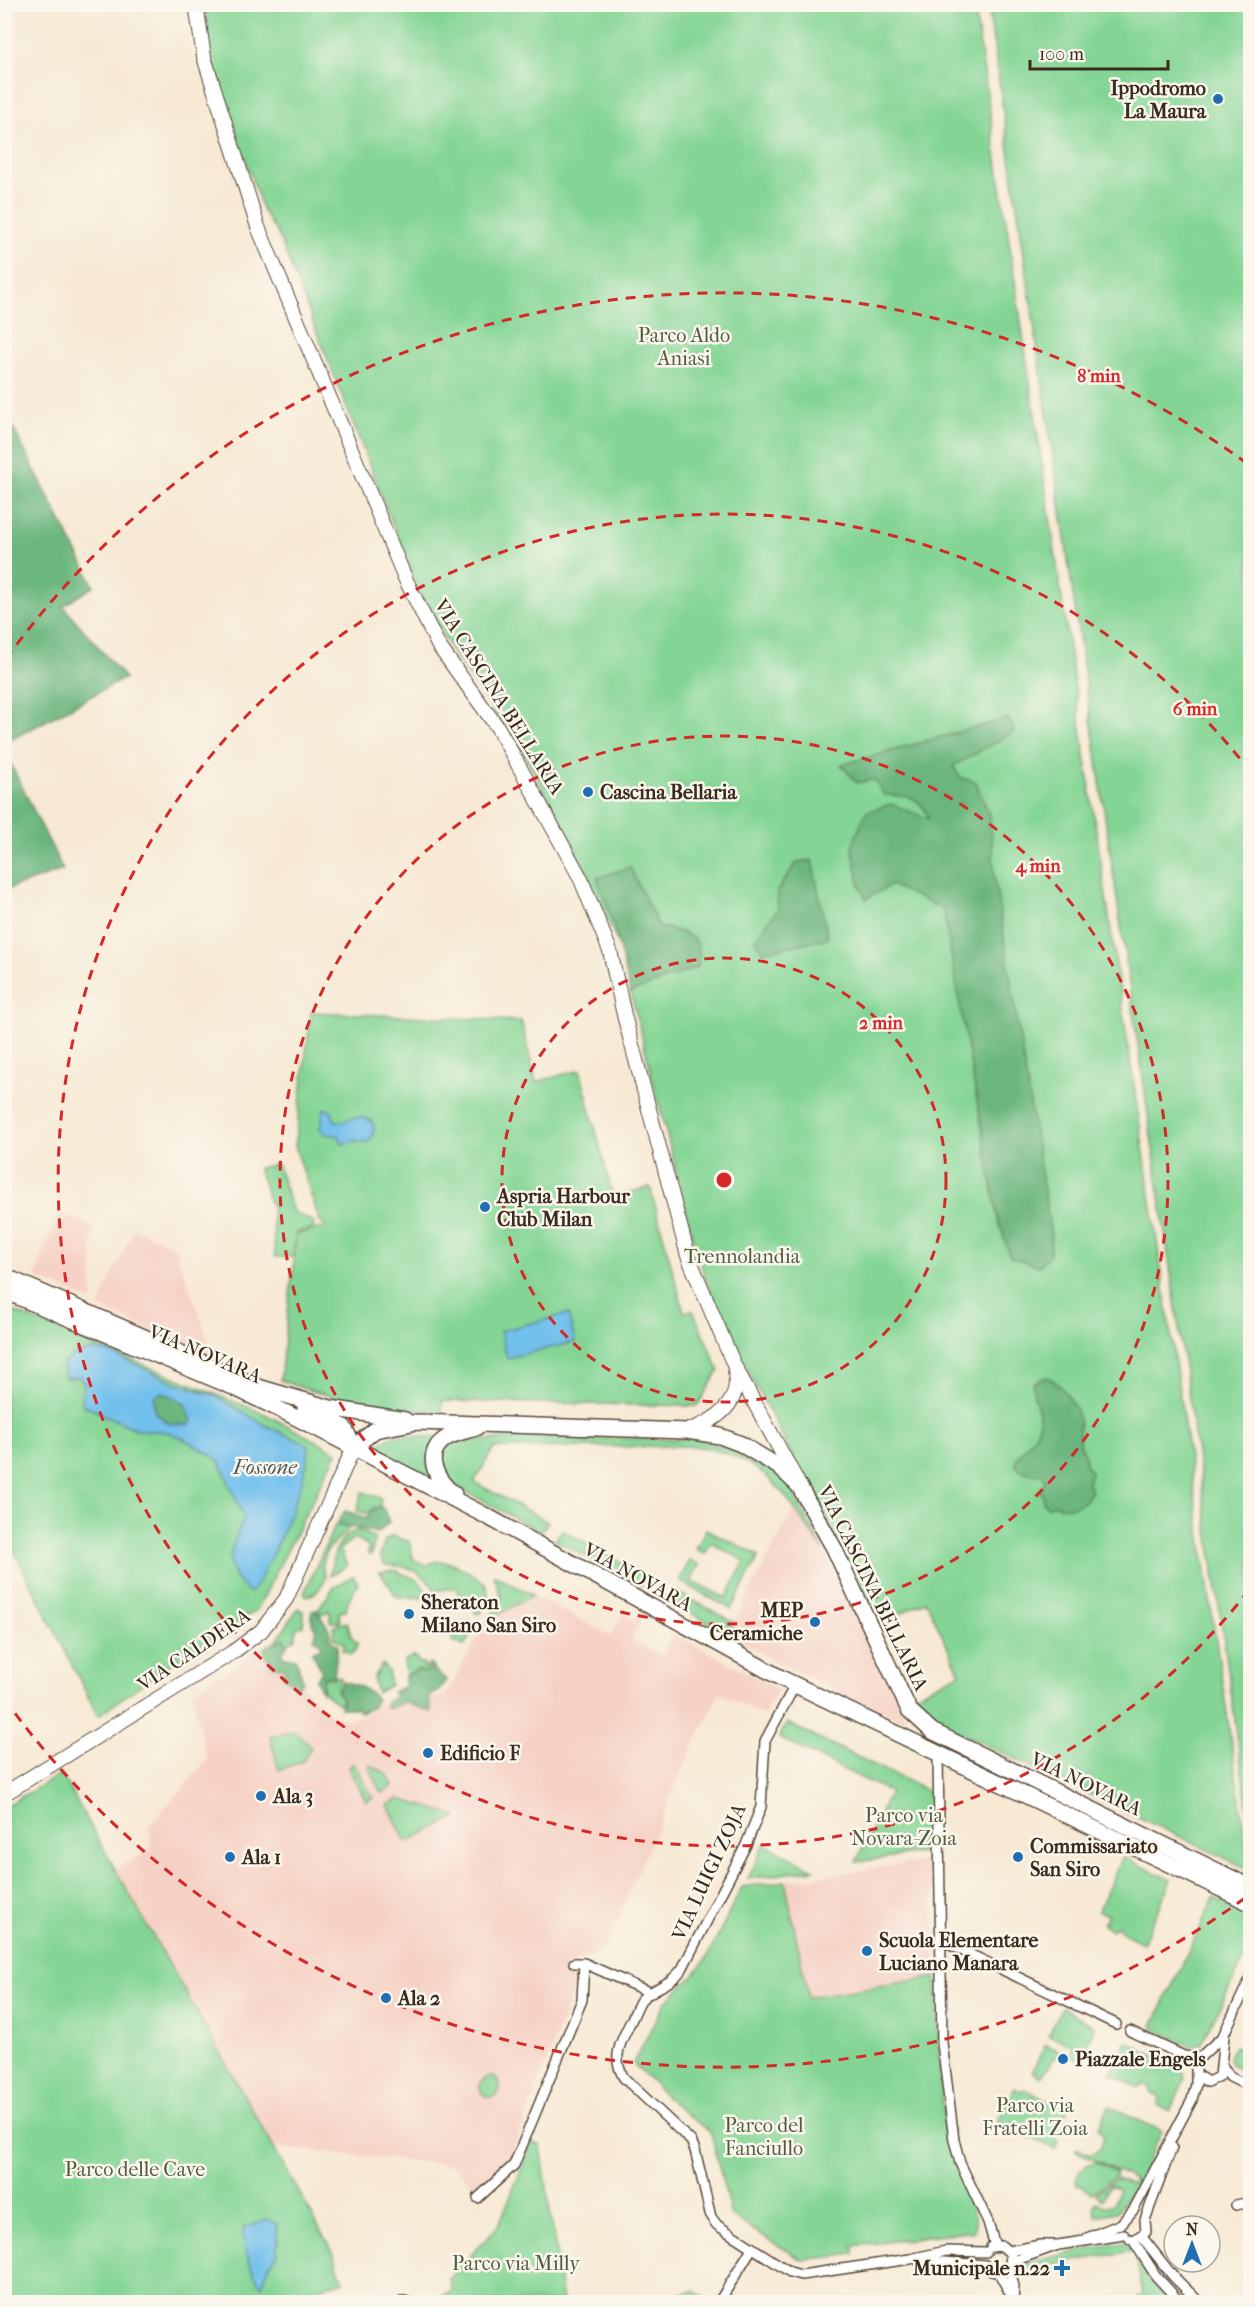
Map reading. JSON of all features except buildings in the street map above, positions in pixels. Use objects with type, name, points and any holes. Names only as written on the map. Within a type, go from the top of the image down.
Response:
[{"type":"main road","name":"VIA NOVARA","points":[[4,1276],[261,1388],[330,1408],[417,1422]]},
{"type":"main road","name":"VIA NOVARA","points":[[4,1291],[233,1388],[354,1447],[490,1518],[795,1684],[938,1755],[1251,1903]]},
{"type":"main road","points":[[261,1388],[344,1427],[354,1447],[375,1430],[417,1422]]},
{"type":"main road","name":"VIA CASCINA BELLARIA","points":[[417,1422],[687,1431],[720,1436],[741,1444],[779,1467],[799,1486],[834,1548],[909,1710]]},
{"type":"main road","points":[[487,1424],[447,1438],[437,1447],[432,1460],[438,1477],[448,1489],[490,1518]]},
{"type":"main road","name":"VIA NOVARA","points":[[909,1710],[942,1738],[1251,1887]]},
{"type":"main road","points":[[889,1731],[902,1728],[907,1722],[909,1710]]},
{"type":"street","name":"VIA CASCINA BELLARIA","points":[[196,4],[204,57],[258,227],[421,613],[454,668],[498,728],[580,877],[610,951],[624,1015],[688,1256],[734,1365],[799,1486]]},
{"type":"street","name":"VIA CASCINA BELLARIA","points":[[687,1431],[717,1418],[729,1406],[736,1387],[734,1365]]},
{"type":"street","name":"VIA CALDERA","points":[[4,1794],[223,1658],[261,1631],[286,1599],[354,1447]]},
{"type":"street","name":"VIA LUIGI ZOJA","points":[[795,1684],[765,1741],[761,1807],[746,1845],[682,1970],[666,1986],[641,2001],[619,2046],[616,2057],[619,2068],[624,2078],[691,2141],[711,2217],[717,2225],[790,2272],[801,2275],[910,2259],[946,2251],[986,2252]]},
{"type":"street","points":[[938,1755],[942,2043],[954,2140],[960,2163],[988,2222],[994,2246]]},
{"type":"street","points":[[940,1940],[1116,2024]]},
{"type":"street","points":[[574,1963],[584,1963],[651,1993]]},
{"type":"street","points":[[478,2198],[514,2166],[582,2000],[584,1963]]},
{"type":"street","points":[[1192,2100],[1214,2080],[1222,2065],[1221,2049],[1226,2031],[1251,1979]]},
{"type":"street","points":[[1130,2031],[1184,2056],[1216,2056],[1233,2079]]},
{"type":"street","points":[[1086,2239],[1121,2224],[1131,2214],[1178,2130],[1192,2100],[1196,2075],[1194,2066],[1226,2031]]},
{"type":"street","points":[[1196,2075],[1203,2081],[1233,2079],[1251,2087]]},
{"type":"street","points":[[1138,2238],[1147,2229],[1145,2220],[1178,2130]]},
{"type":"street","points":[[1236,2205],[1251,2202]]},
{"type":"street","points":[[1131,2214],[1139,2215],[1145,2220]]},
{"type":"street","points":[[1121,2224],[1124,2235]]},
{"type":"street","points":[[1012,2299],[999,2273],[1010,2265],[1058,2245],[1124,2235],[1138,2238],[1198,2302]]},
{"type":"street","points":[[1138,2238],[1156,2276],[1180,2302]]},
{"type":"street","points":[[986,2265],[986,2252],[994,2246],[1002,2246],[1009,2251],[1040,2245],[1058,2245]]},
{"type":"street","points":[[719,2302],[752,2248]]},
{"type":"street","points":[[1009,2251],[1014,2286],[1012,2299]]},
{"type":"street","name":"VIA LUIGI ZOJA","points":[[910,2259],[986,2265],[991,2271],[999,2273]]},
{"type":"shaded area","points":[[59,1212],[93,1226],[92,1301],[35,1277]]},
{"type":"shaded area","points":[[134,1228],[174,1246],[215,1358],[98,1307]]},
{"type":"shaded area","points":[[794,1509],[824,1551],[887,1675],[905,1716],[903,1722],[776,1662],[728,1633]]},
{"type":"shaded area","points":[[534,1596],[611,1636],[623,1614],[635,1620],[639,1613],[643,1615],[631,1640],[662,1656],[674,1634],[778,1689],[764,1716],[720,1693],[691,1751],[604,1950],[574,1963],[575,1979],[571,1996],[510,2159],[478,2191],[452,2165],[273,2147],[115,1869],[151,1849],[149,1826],[207,1760],[191,1691],[233,1668],[274,1640],[292,1676],[331,1716],[349,1720],[366,1714],[391,1696],[398,1694],[425,1700],[446,1695],[487,1621]]},
{"type":"shaded area","name":"Scuola Elementare Luciano Manara","points":[[932,1860],[936,1977],[807,1997],[785,1881]]},
{"type":"green space","name":"Parco Aldo Aniasi","points":[[206,5],[974,5],[1250,1870],[931,1719],[913,1696],[960,1673],[926,1601],[879,1623],[727,1330],[706,1281],[695,1246],[619,946],[575,848],[526,757],[454,654],[424,603],[279,236],[263,211],[209,53]]},
{"type":"green space","points":[[988,5],[1250,5],[1250,1830],[1227,1662]]},
{"type":"green space","points":[[4,410],[94,586],[63,606],[125,678],[5,743]]},
{"type":"green space","points":[[1009,718],[1014,732],[953,766],[961,778],[976,782],[990,817],[995,881],[1051,1235],[1050,1254],[1039,1266],[1010,1257],[998,1219],[943,909],[891,885],[866,899],[859,883],[852,846],[866,812],[891,804],[929,819],[917,801],[906,796],[884,795],[874,779],[857,783],[841,765]]},
{"type":"green space","points":[[4,750],[63,870],[5,890],[4,890]]},
{"type":"green space","points":[[812,860],[828,938],[763,952],[755,938],[778,909],[777,891],[797,862]]},
{"type":"green space","points":[[630,867],[659,927],[677,930],[690,936],[695,941],[699,956],[698,967],[630,993],[615,929],[597,878]]},
{"type":"green space","name":"Aspria Harbour Club Milan","points":[[311,1012],[521,1021],[536,1082],[580,1070],[613,1197],[650,1187],[684,1312],[693,1311],[719,1370],[697,1406],[442,1401],[442,1411],[360,1402],[320,1393],[280,1380],[297,1234],[327,1227],[320,1222],[295,1146]]},
{"type":"green space","points":[[277,1164],[293,1212],[314,1222],[314,1228],[296,1233],[293,1257],[275,1257],[272,1208],[258,1168]]},
{"type":"green space","points":[[5,1308],[267,1415],[337,1452],[257,1610],[160,1671],[98,1716],[5,1533]]},
{"type":"green space","points":[[1046,1377],[1062,1389],[1074,1408],[1080,1422],[1079,1439],[1085,1454],[1085,1465],[1091,1472],[1088,1484],[1092,1491],[1081,1504],[1072,1507],[1055,1504],[1047,1507],[1043,1502],[1043,1494],[1039,1492],[1045,1481],[1043,1476],[1021,1471],[1015,1465],[1016,1459],[1034,1437],[1039,1425],[1040,1419],[1033,1383]]},
{"type":"green space","points":[[162,1392],[185,1403],[192,1421],[189,1425],[170,1424],[155,1412],[154,1397]]},
{"type":"green space","points":[[394,1435],[445,1438],[434,1483],[379,1453],[377,1445]]},
{"type":"green space","points":[[523,1438],[698,1439],[748,1455],[782,1477],[793,1492],[824,1551],[798,1513],[772,1482],[757,1469],[740,1459],[719,1451],[694,1446],[494,1448],[474,1482],[548,1522],[540,1532],[450,1483],[438,1467],[441,1452],[453,1442]]},
{"type":"green space","points":[[362,1492],[381,1498],[379,1516],[357,1511]]},
{"type":"green space","points":[[377,1507],[383,1508],[389,1522],[378,1533],[337,1524],[345,1511],[368,1518],[370,1511]]},
{"type":"green space","points":[[335,1525],[350,1528],[327,1550],[322,1566],[326,1578],[316,1593],[307,1596],[304,1593]]},
{"type":"green space","points":[[706,1529],[759,1556],[731,1609],[679,1581],[690,1560],[699,1565],[691,1581],[726,1598],[745,1561],[711,1543],[705,1554],[696,1549]]},
{"type":"green space","points":[[358,1530],[374,1538],[372,1554],[367,1552],[370,1550],[366,1544],[354,1538],[340,1549],[347,1566],[330,1576],[334,1555],[340,1542]]},
{"type":"green space","points":[[562,1530],[647,1576],[641,1586],[555,1540]]},
{"type":"green space","points":[[392,1536],[410,1542],[413,1559],[426,1566],[433,1562],[448,1562],[464,1569],[485,1583],[489,1597],[481,1613],[475,1613],[474,1599],[459,1597],[457,1587],[435,1591],[426,1578],[414,1570],[385,1565],[380,1557],[385,1540]]},
{"type":"green space","points":[[394,1570],[418,1580],[431,1598],[397,1597],[380,1572]]},
{"type":"green space","points":[[494,1575],[533,1595],[489,1620],[502,1598]]},
{"type":"green space","points":[[353,1576],[358,1583],[348,1601],[346,1611],[339,1612],[340,1622],[331,1622],[330,1611],[321,1614],[318,1609],[334,1587]]},
{"type":"green space","points":[[675,1591],[734,1622],[728,1633],[669,1601]]},
{"type":"green space","points":[[298,1608],[304,1612],[303,1626],[296,1628],[296,1638],[279,1649],[276,1642]]},
{"type":"green space","points":[[316,1610],[328,1627],[332,1641],[338,1645],[334,1676],[324,1677],[322,1692],[316,1679],[322,1671],[312,1652],[321,1648],[321,1644],[314,1639],[317,1630],[312,1624],[312,1611]]},
{"type":"green space","points":[[347,1622],[351,1636],[358,1644],[353,1653],[349,1654],[347,1650],[343,1651],[344,1643],[334,1638],[333,1626]]},
{"type":"green space","points":[[472,1622],[471,1633],[464,1646],[454,1642],[452,1635],[458,1628],[458,1623]]},
{"type":"green space","points":[[284,1638],[287,1645],[282,1653],[285,1657],[296,1659],[303,1681],[297,1687],[283,1676],[284,1668],[272,1665],[264,1653],[265,1648]]},
{"type":"green space","points":[[414,1656],[419,1663],[424,1664],[424,1668],[430,1664],[434,1668],[429,1667],[425,1673],[418,1670],[406,1675],[404,1661]]},
{"type":"green space","points":[[382,1664],[388,1671],[390,1685],[377,1693],[373,1678]]},
{"type":"green space","points":[[432,1668],[446,1680],[439,1691],[429,1697],[431,1712],[403,1702],[390,1709],[386,1708],[386,1703],[396,1696],[392,1692],[404,1687],[405,1676],[418,1670],[425,1673]]},
{"type":"green space","points":[[335,1676],[341,1678],[336,1690],[342,1699],[340,1704],[329,1697],[323,1686],[324,1677],[333,1679]]},
{"type":"green space","points":[[343,1681],[361,1687],[373,1695],[376,1700],[373,1707],[363,1712],[358,1711],[357,1708],[341,1708],[343,1699],[337,1692]]},
{"type":"green space","name":"Parco via Novara-Zoia","points":[[787,1723],[932,1793],[932,1851],[856,1862],[890,1792],[779,1738]]},
{"type":"green space","points":[[295,1731],[311,1747],[303,1761],[279,1770],[270,1737]]},
{"type":"green space","points":[[352,1764],[355,1765],[373,1798],[366,1801],[349,1769]]},
{"type":"green space","points":[[370,1765],[387,1774],[393,1785],[382,1793]]},
{"type":"green space","name":"Parco delle Cave","points":[[61,1774],[333,2252],[343,2282],[268,2299],[269,2302],[5,2302],[4,1807]]},
{"type":"green space","points":[[399,1799],[458,1816],[406,1842],[388,1805]]},
{"type":"green space","points":[[764,1844],[814,1869],[748,1879]]},
{"type":"green space","points":[[1123,1857],[1171,1880],[1143,1943],[1123,1933],[1119,1927],[1115,1926],[1112,1930],[1103,1924],[1108,1915],[1098,1911]]},
{"type":"green space","name":"Parco del Fanciullo","points":[[785,1881],[808,1997],[936,1977],[945,2130],[972,2209],[975,2231],[853,2246],[854,2254],[802,2260],[731,2216],[711,2133],[676,2106],[633,2063],[665,2003],[692,1977],[708,1956],[742,1887]]},
{"type":"green space","points":[[1214,1898],[1250,1918],[1250,1947],[1201,2044],[1190,2046],[1152,2028]]},
{"type":"green space","points":[[1062,2007],[1095,2027],[1079,2060],[1070,2056],[1074,2046],[1049,2035]]},
{"type":"green space","points":[[1127,2042],[1183,2070],[1185,2079],[1170,2111],[1157,2105],[1161,2098],[1152,2094],[1149,2086],[1144,2084],[1137,2087],[1111,2074]]},
{"type":"green space","points":[[1045,2045],[1064,2053],[1054,2057],[1041,2077],[1032,2072]]},
{"type":"green space","points":[[1234,2046],[1250,2053],[1250,2075],[1230,2064],[1229,2057]]},
{"type":"green space","points":[[490,2077],[497,2080],[500,2087],[497,2094],[490,2097],[483,2094],[480,2087],[483,2080]]},
{"type":"green space","name":"Parco via Fratelli Zoia","points":[[1014,2088],[1022,2092],[1024,2089],[1067,2110],[1054,2138],[1059,2141],[1055,2149],[997,2122]]},
{"type":"green space","points":[[1109,2106],[1162,2131],[1138,2181],[1076,2151],[1076,2148],[1092,2154],[1100,2149],[1104,2137],[1098,2128]]},
{"type":"green space","name":"Parco via Milly","points":[[532,2142],[541,2146],[563,2302],[426,2302],[453,2291],[449,2279],[499,2225]]},
{"type":"green space","points":[[1096,2162],[1116,2172],[1115,2177],[1091,2193],[1076,2183],[1082,2169]]},
{"type":"green space","points":[[1116,2179],[1132,2184],[1134,2181],[1138,2182],[1117,2212],[1096,2216],[1094,2207],[1096,2202],[1104,2206],[1112,2205],[1119,2189],[1110,2185],[1102,2200],[1095,2193]]},
{"type":"green space","points":[[1120,2242],[1128,2244],[1134,2251],[1023,2269],[1027,2263]]},
{"type":"green space","points":[[1136,2256],[1149,2279],[1168,2302],[1139,2302],[1138,2296],[1143,2295]]},
{"type":"green space","points":[[694,2291],[712,2302],[667,2302],[670,2296]]},
{"type":"water","points":[[324,1108],[332,1112],[334,1120],[342,1122],[363,1118],[372,1122],[373,1134],[369,1142],[353,1141],[342,1144],[339,1136],[326,1134],[320,1129]]},
{"type":"water","points":[[568,1314],[575,1342],[507,1358],[500,1331]]},
{"type":"water","name":"Fossone","points":[[91,1350],[106,1351],[174,1382],[216,1396],[265,1425],[308,1445],[308,1456],[297,1496],[277,1545],[250,1593],[234,1576],[231,1567],[232,1549],[244,1518],[220,1462],[182,1438],[167,1432],[138,1430],[82,1405],[84,1383],[80,1377],[65,1378],[63,1363],[76,1354]],"holes":[[[162,1392],[185,1403],[192,1421],[189,1425],[170,1424],[155,1413],[154,1397]]]},
{"type":"water","points":[[268,2220],[277,2224],[279,2240],[276,2248],[278,2253],[269,2266],[262,2286],[248,2258],[243,2233],[244,2227]]},
{"type":"place","name":"Ippodromo La Maura","points":[[1218,99]]},
{"type":"place","name":"Cascina Bellaria","points":[[588,792]]},
{"type":"place","name":"Aspria Harbour Club Milan","points":[[485,1207]]},
{"type":"place","name":"Sheraton Milano San Siro","points":[[409,1614]]},
{"type":"place","name":"MEP Ceramiche","points":[[815,1622]]},
{"type":"place","name":"Edificio F","points":[[428,1753]]},
{"type":"place","name":"Ala 3","points":[[261,1796]]},
{"type":"place","name":"Ala 1","points":[[230,1857]]},
{"type":"place","name":"Commissariato San Siro","points":[[1018,1857]]},
{"type":"place","name":"Scuola Elementare Luciano Manara","points":[[867,1951]]},
{"type":"place","name":"Ala 2","points":[[386,1998]]},
{"type":"place","name":"Piazzale Engels","points":[[1063,2059]]},
{"type":"place","name":"Municipale n.22","points":[[1062,2268]]},
{"type":"park label","name":"Trennolandia","points":[[742,1256]]}]
